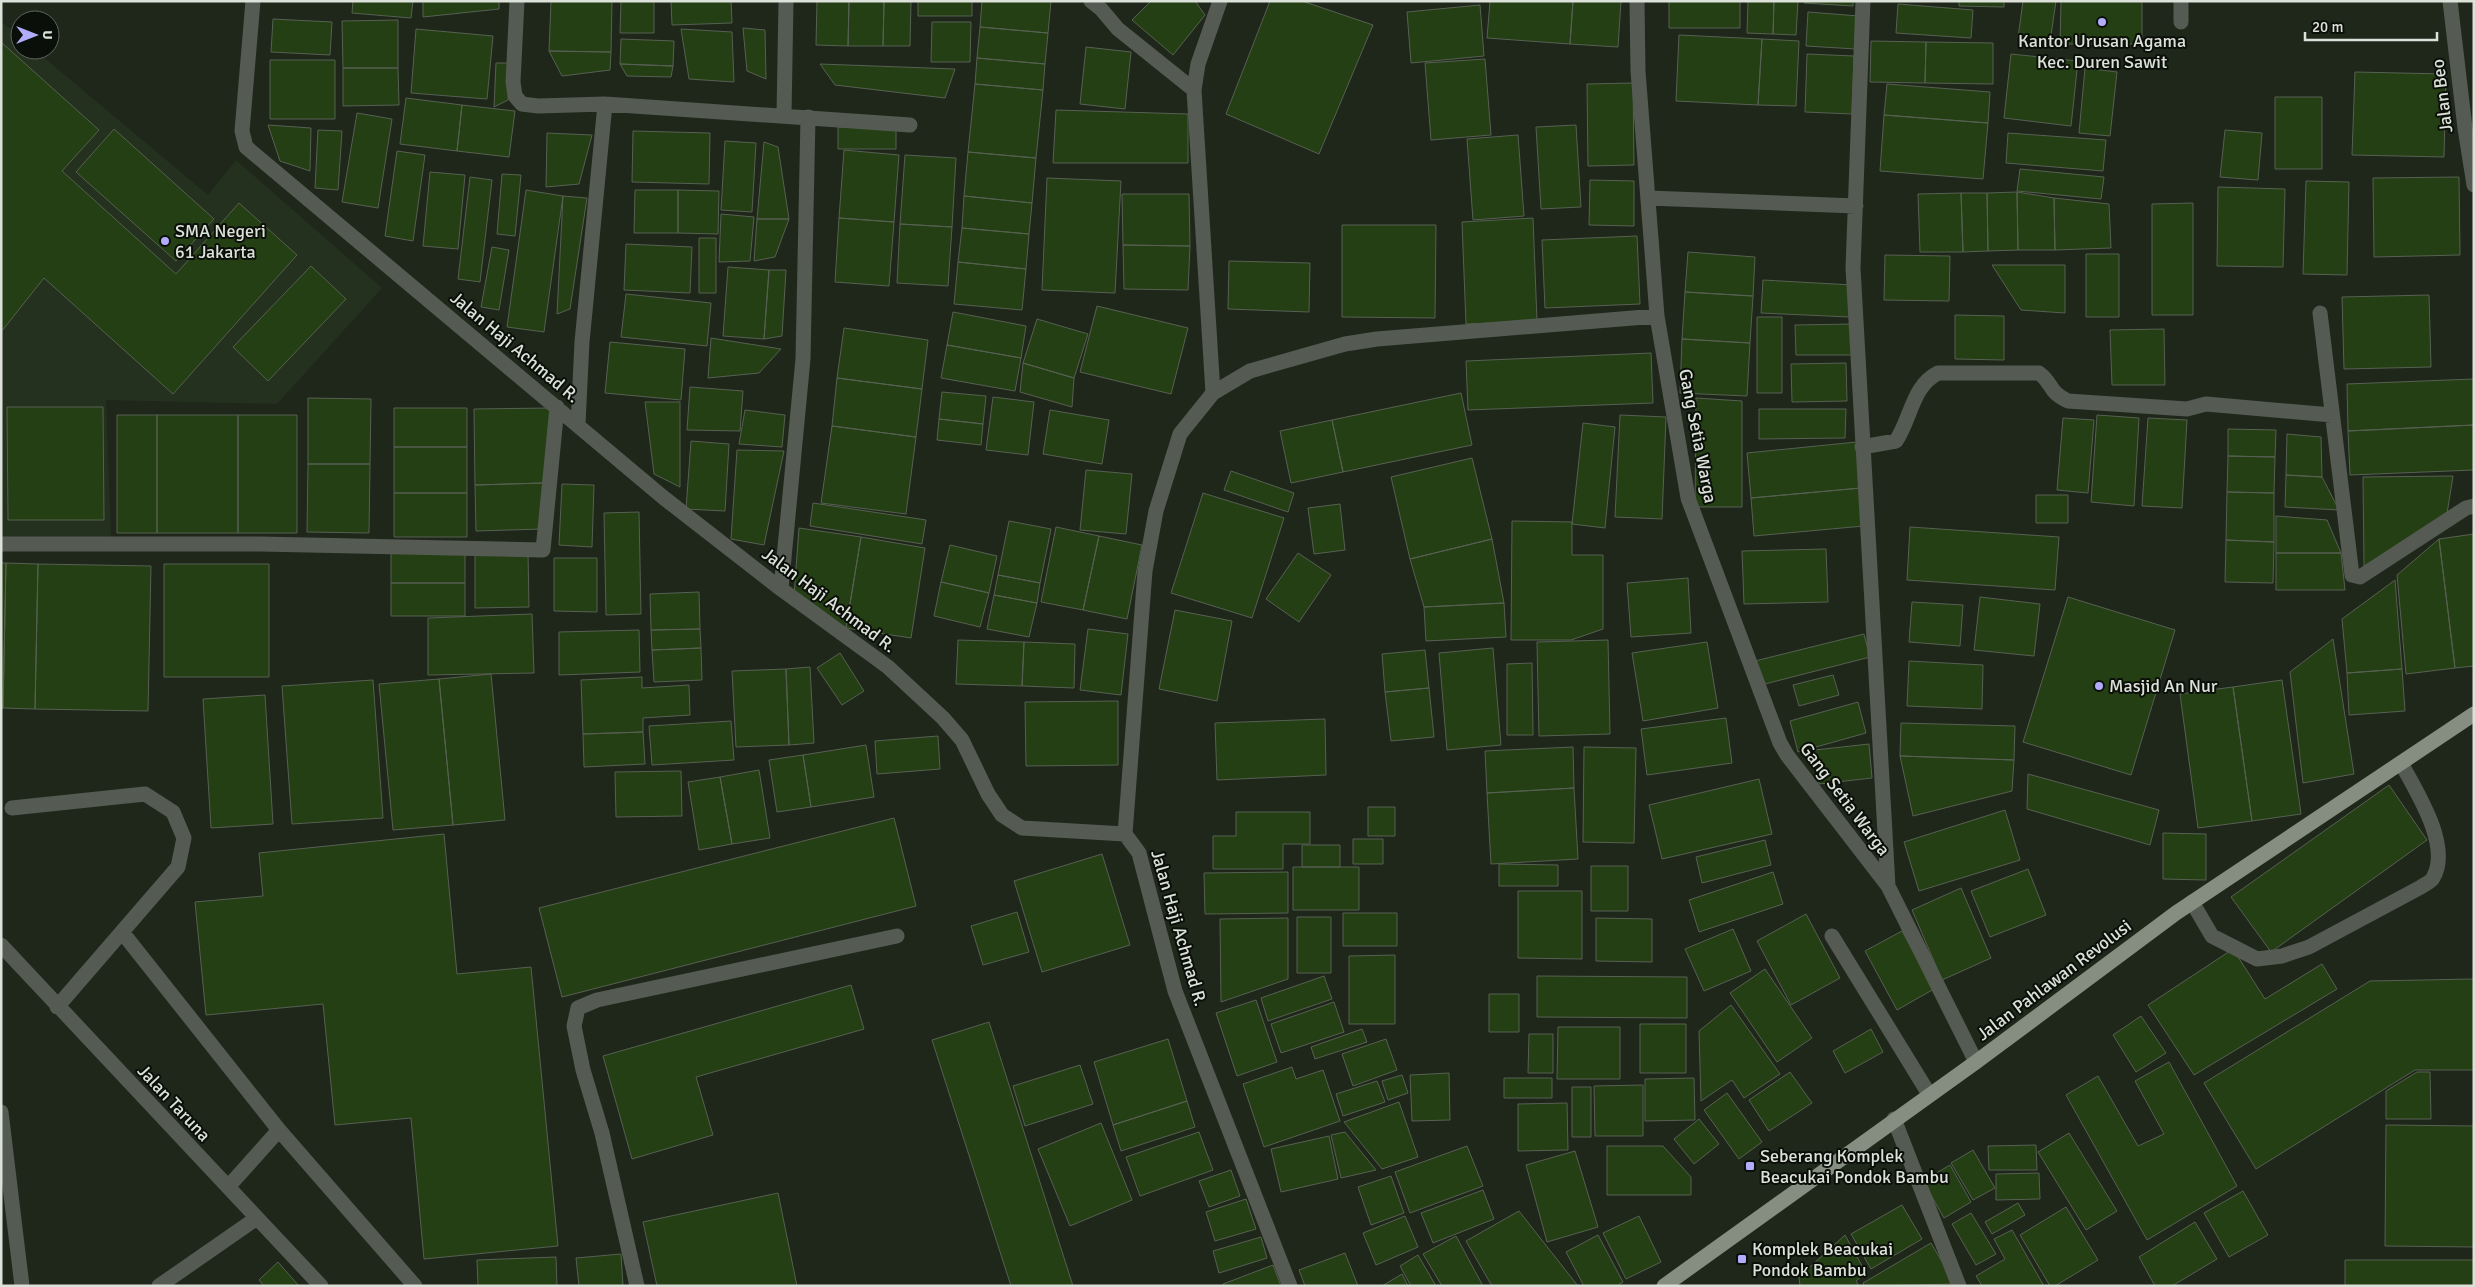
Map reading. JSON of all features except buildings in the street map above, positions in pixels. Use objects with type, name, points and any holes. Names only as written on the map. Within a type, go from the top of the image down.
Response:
[{"type":"main road","name":"Jalan Pahlawan Revolusi","points":[[1664,1286],[1894,1118],[1976,1062],[2192,902],[2474,714]]},
{"type":"street","name":"Jalan Haji Achmad R.","points":[[253,1],[242,130],[246,147],[664,498],[781,589],[888,666],[943,718],[962,740],[988,794],[1002,815],[1022,828],[1125,834],[1139,853],[1175,991],[1290,1286]]},
{"type":"street","points":[[516,1],[515,96],[522,104],[538,106],[605,104],[910,125]]},
{"type":"street","points":[[784,115],[786,1]]},
{"type":"street","points":[[1091,1],[1118,29],[1194,90]]},
{"type":"street","points":[[1213,393],[1194,90],[1198,64],[1220,1]]},
{"type":"street","name":"Gang Setia Warga","points":[[1637,1],[1638,71],[1657,316],[1688,498],[1780,743],[1888,886],[1976,1062]]},
{"type":"street","name":"Gang Setia Warga","points":[[1863,1],[1853,268],[1888,886]]},
{"type":"street","points":[[2181,1],[2181,22]]},
{"type":"street","name":"Jalan Beo","points":[[2450,1],[2474,185]]},
{"type":"street","points":[[578,424],[582,342],[605,104]]},
{"type":"street","points":[[781,589],[803,359],[808,117]]},
{"type":"street","points":[[1648,198],[1856,206]]},
{"type":"street","points":[[2320,313],[2352,574],[2360,578],[2466,508],[2474,506]]},
{"type":"street","points":[[1125,834],[1145,571],[1156,511],[1180,434],[1213,393],[1250,371],[1345,344],[1378,339],[1657,316]]},
{"type":"street","points":[[1862,447],[1896,441],[1901,434],[1912,404],[1926,382],[1938,373],[2039,373],[2046,378],[2050,389],[2068,402],[2188,410],[2206,404],[2332,415]]},
{"type":"street","points":[[1,544],[260,544],[543,550],[557,407]]},
{"type":"street","points":[[2192,902],[2212,936],[2257,959],[2282,956],[2309,947],[2421,887],[2433,879],[2436,871],[2437,834],[2401,763]]},
{"type":"street","points":[[12,808],[145,794],[173,812],[184,838],[178,867],[57,1007]]},
{"type":"street","points":[[122,932],[279,1130],[415,1286]]},
{"type":"street","points":[[637,1286],[602,1133],[583,1070],[574,1026],[578,1008],[597,1000],[896,936]]},
{"type":"street","points":[[1832,936],[1929,1094]]},
{"type":"street","name":"Jalan Taruna","points":[[1,945],[57,1007],[321,1286]]},
{"type":"street","points":[[1,1112],[22,1286]]},
{"type":"street","points":[[1894,1118],[1959,1286]]},
{"type":"street","points":[[228,1187],[279,1130]]},
{"type":"street","points":[[159,1286],[257,1218]]},
{"type":"shaded area","name":"SMA Negeri 61 Jakarta","points":[[1,21],[10,29],[10,60],[47,60],[208,195],[236,160],[382,288],[277,404],[106,400],[111,539],[1,539]]},
{"type":"place","name":"Kantor Urusan Agama Kec. Duren Sawit","points":[[2102,22]]},
{"type":"place","name":"SMA Negeri 61 Jakarta","points":[[165,241]]},
{"type":"place","name":"Masjid An Nur","points":[[2099,686]]},
{"type":"place","name":"Seberang Komplek Beacukai Pondok Bambu","points":[[1750,1166]]},
{"type":"place","name":"Komplek Beacukai Pondok Bambu","points":[[1742,1259]]}]
